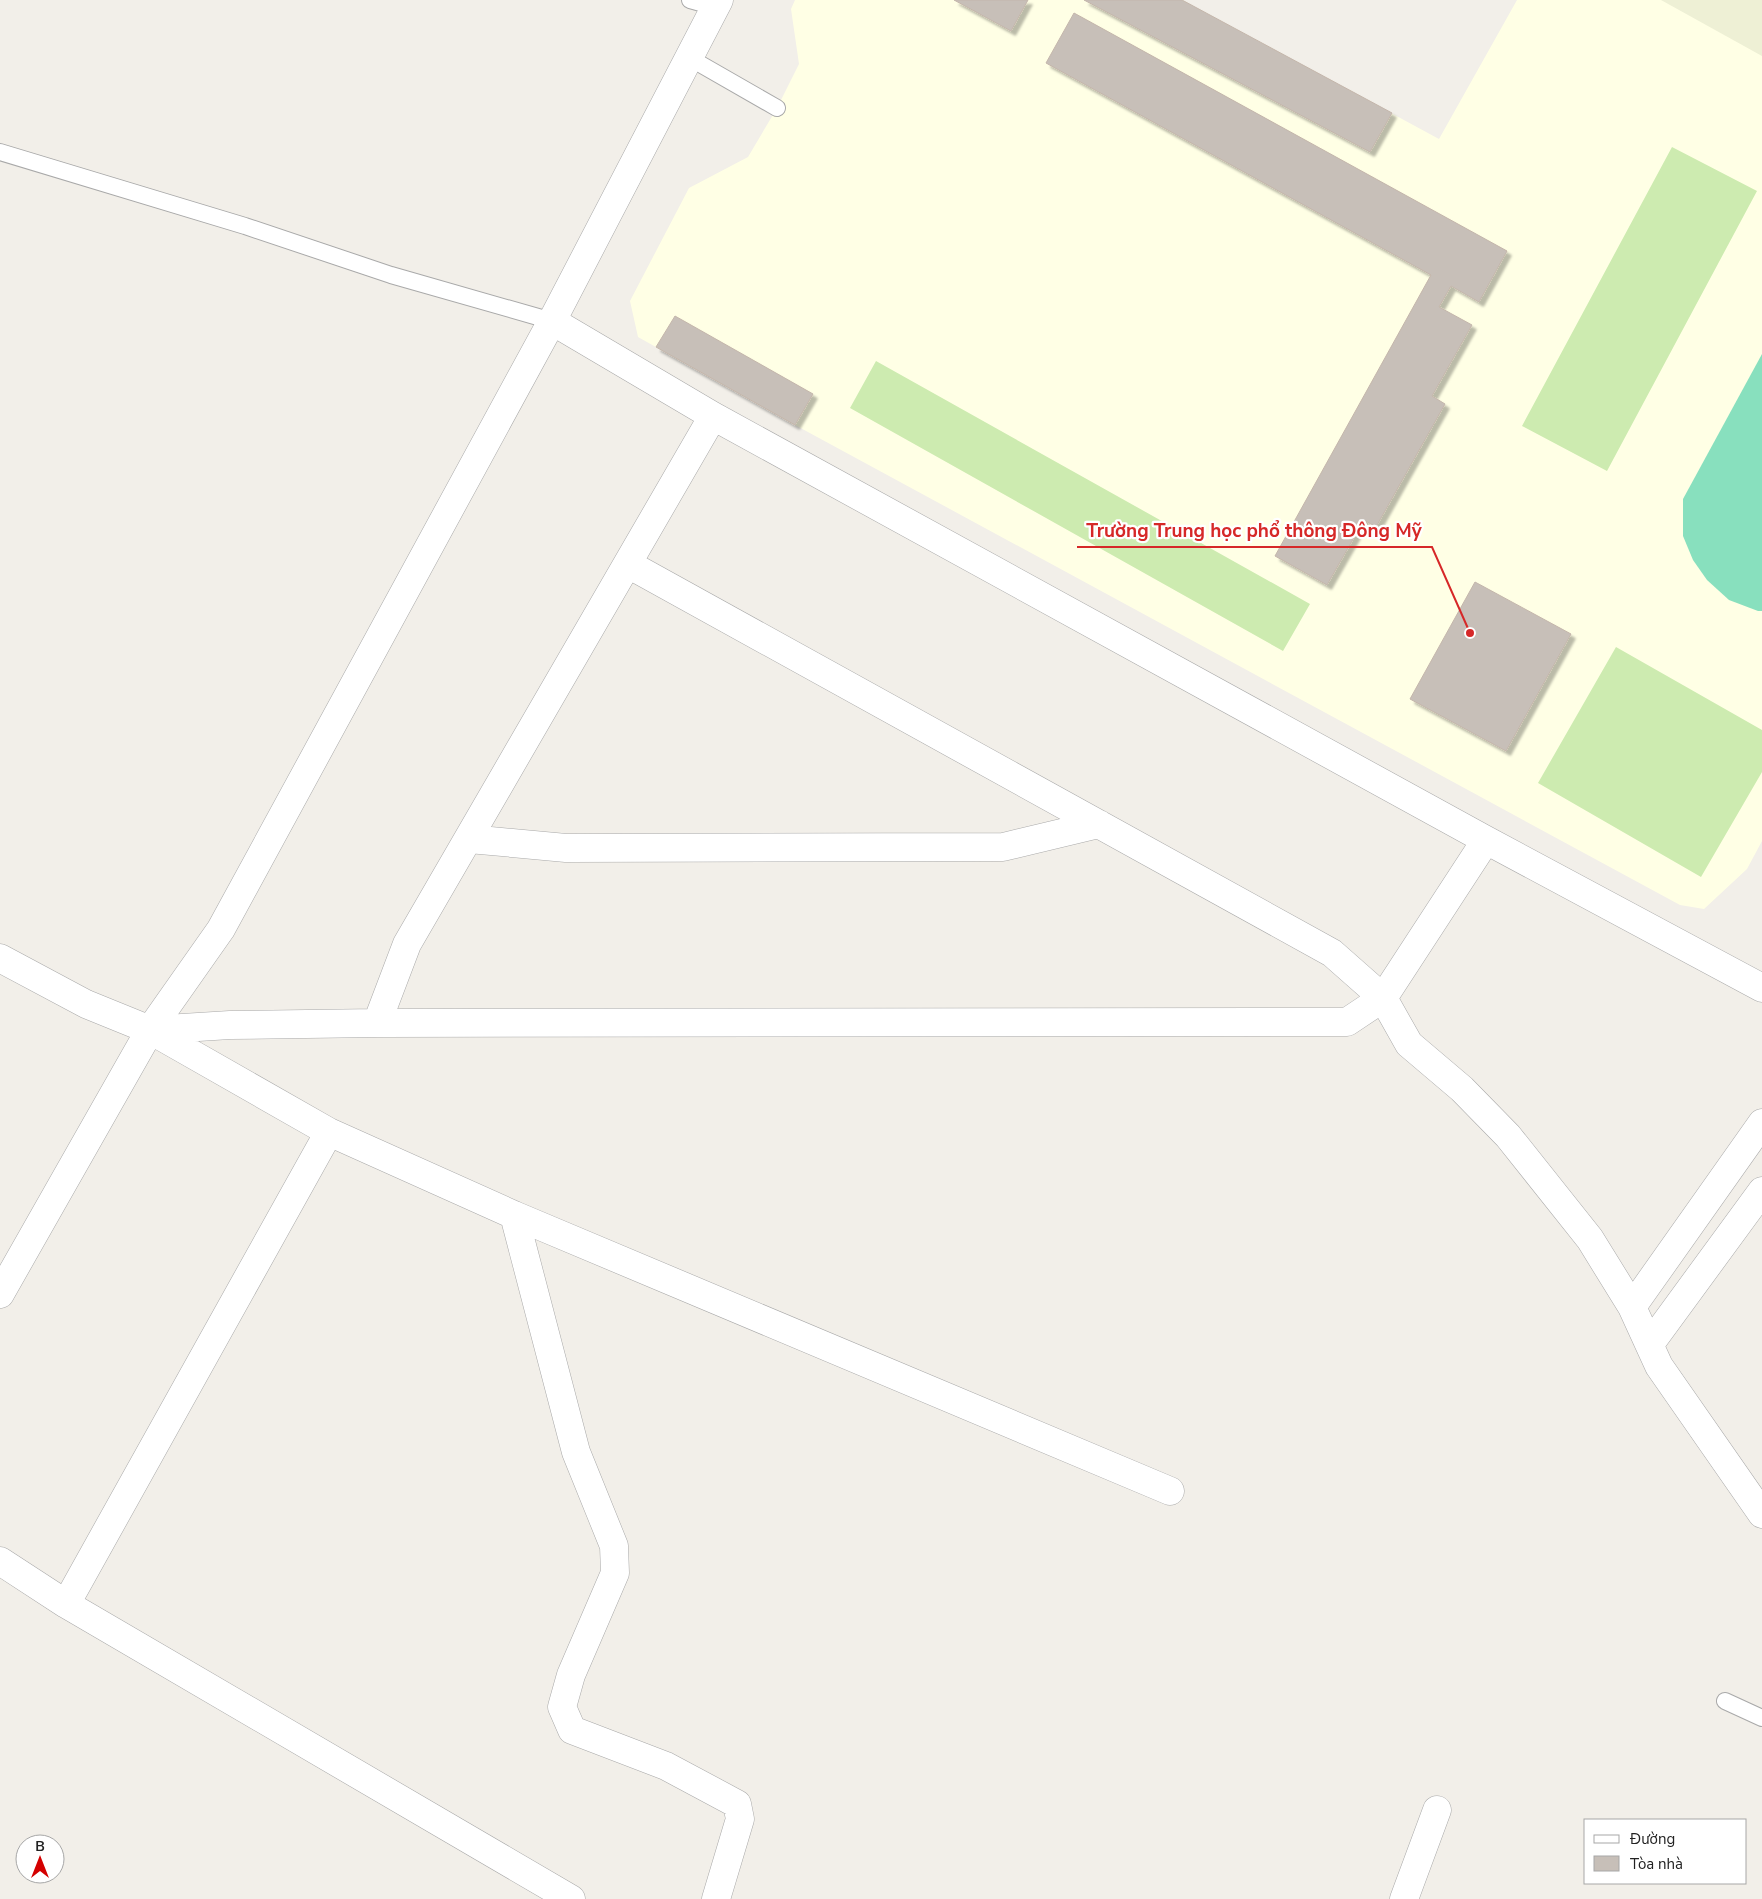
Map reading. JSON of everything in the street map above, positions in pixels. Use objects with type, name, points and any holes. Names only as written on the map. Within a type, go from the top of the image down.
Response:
[{"type":"street","points":[[0,1294],[150,1030],[221,929],[552,321],[688,57],[708,2]]},
{"type":"street","points":[[552,321],[713,416],[1486,840],[1762,988]]},
{"type":"street","points":[[376,1024],[407,944],[713,416]]},
{"type":"street","points":[[628,564],[1332,953],[1383,998],[1409,1044],[1462,1089],[1508,1136],[1590,1239],[1632,1307],[1659,1366],[1762,1514]]},
{"type":"street","points":[[469,838],[566,848],[1003,847],[1099,824]]},
{"type":"street","points":[[150,1030],[230,1025],[376,1024],[1347,1022],[1383,998],[1486,840]]},
{"type":"street","points":[[0,958],[86,1004],[150,1030],[329,1132],[514,1215],[1170,1491]]},
{"type":"street","points":[[1632,1307],[1762,1123]]},
{"type":"street","points":[[66,1604],[329,1132]]},
{"type":"street","points":[[1650,1344],[1762,1190]]},
{"type":"street","points":[[514,1215],[576,1452],[614,1546],[615,1572],[571,1675],[562,1706],[572,1730],[666,1766],[737,1804],[740,1819],[716,1899]]},
{"type":"street","points":[[0,1561],[66,1604],[571,1899]]},
{"type":"street","points":[[1404,1899],[1437,1810]]},
{"type":"lane","points":[[688,57],[778,108]]},
{"type":"lane","points":[[0,152],[244,226],[391,275],[552,321]]},
{"type":"lane","points":[[1725,1701],[1762,1718]]},
{"type":"shaded area","points":[[795,0],[1182,0],[1439,139],[1517,0],[1762,0],[1762,841],[1747,869],[1704,909],[1680,905],[795,425],[638,337],[630,301],[689,188],[748,157],[777,108],[799,64],[791,9]]},
{"type":"shaded area","points":[[1661,0],[1762,0],[1762,56]]},
{"type":"green space","points":[[1672,147],[1757,191],[1607,471],[1522,426]]},
{"type":"green space","points":[[1762,354],[1762,611],[1758,611],[1729,600],[1707,580],[1693,560],[1683,536],[1683,499]]},
{"type":"green space","points":[[876,361],[1310,604],[1283,651],[850,408]]},
{"type":"green space","points":[[1616,647],[1762,730],[1762,772],[1701,877],[1538,783]]},
{"type":"building","points":[[954,0],[1028,0],[1011,31]]},
{"type":"building","points":[[1084,0],[1182,0],[1392,113],[1370,152]]},
{"type":"building","points":[[1074,13],[1507,251],[1479,302],[1451,286],[1439,307],[1472,325],[1432,396],[1445,404],[1376,527],[1364,520],[1327,585],[1275,556],[1431,275],[1046,63]]},
{"type":"building","points":[[675,316],[813,394],[795,425],[656,347]]},
{"type":"building","points":[[1475,582],[1571,634],[1506,751],[1410,699]]},
{"type":"place","name":"Trường Trung học phổ thông Đông Mỹ","points":[[1470,633]]}]
